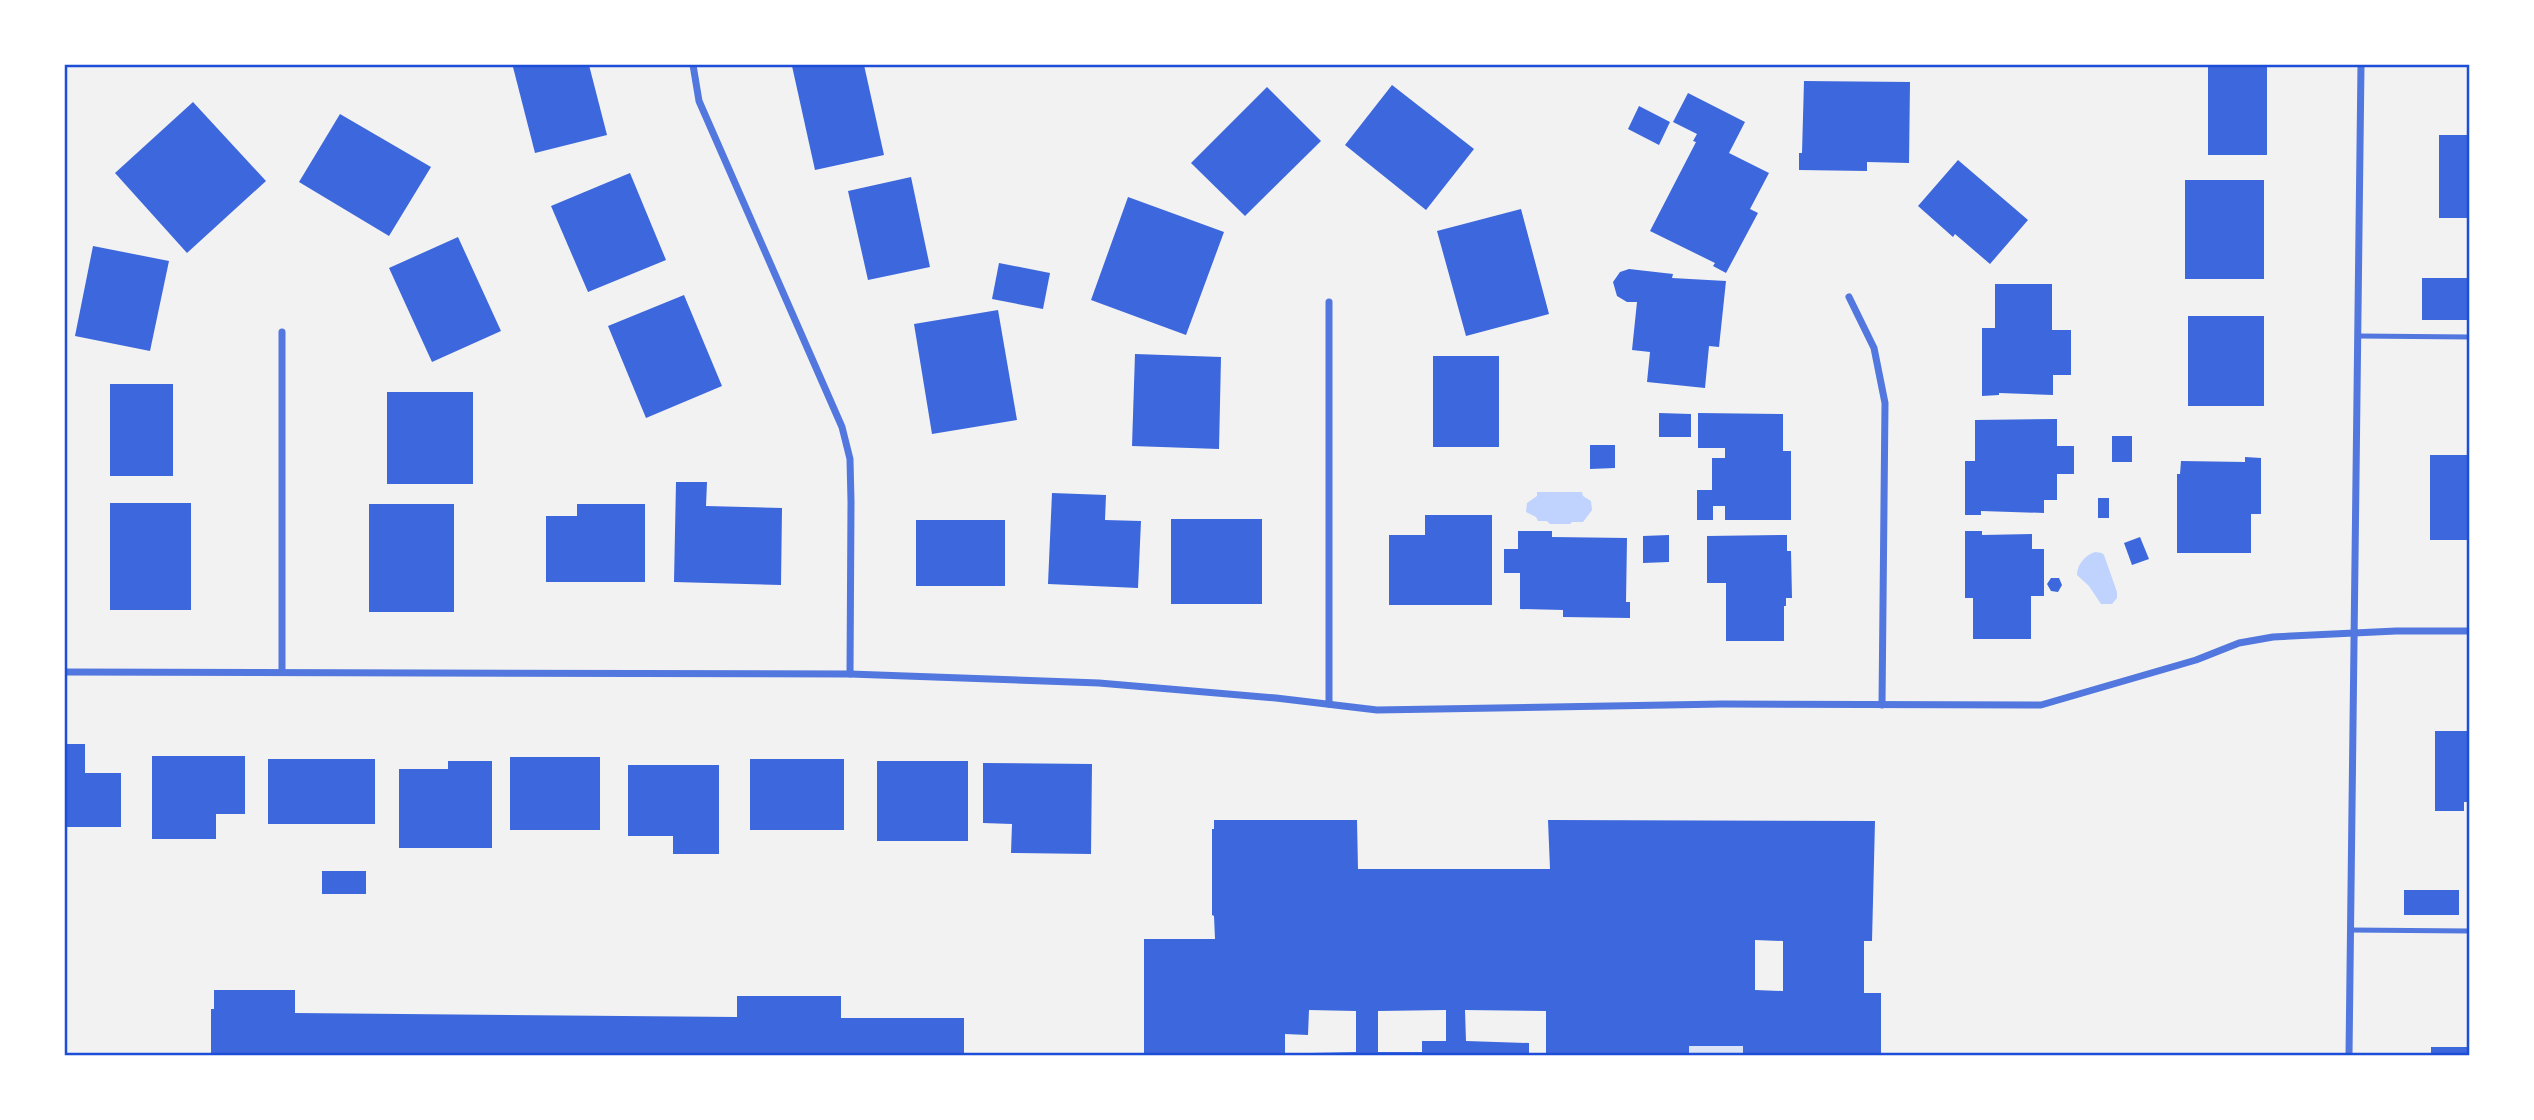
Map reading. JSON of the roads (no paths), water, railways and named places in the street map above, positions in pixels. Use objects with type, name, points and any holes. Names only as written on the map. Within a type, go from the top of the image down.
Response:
[{"type":"street","points":[[693,65],[699,101],[842,427],[849,459],[851,491],[850,674]]},
{"type":"street","points":[[2349,1055],[2361,65]]},
{"type":"street","points":[[1849,297],[1874,348],[1885,403],[1882,705]]},
{"type":"street","points":[[1328,704],[1329,302]]},
{"type":"street","points":[[282,332],[282,672]]},
{"type":"street","points":[[65,672],[850,674],[1109,684],[1377,710],[1723,704],[2041,705],[2196,660],[2239,643],[2273,637],[2469,631]]},
{"type":"lane","points":[[2359,336],[2469,337]]},
{"type":"lane","points":[[2349,930],[2469,931]]},
{"type":"water","points":[[1537,492],[1582,492],[1583,496],[1591,501],[1592,510],[1583,522],[1550,524],[1547,521],[1538,521],[1526,512],[1527,503],[1537,496]]},
{"type":"water","points":[[2095,552],[2104,555],[2117,592],[2117,598],[2112,604],[2101,604],[2089,586],[2077,575],[2082,561]]}]
